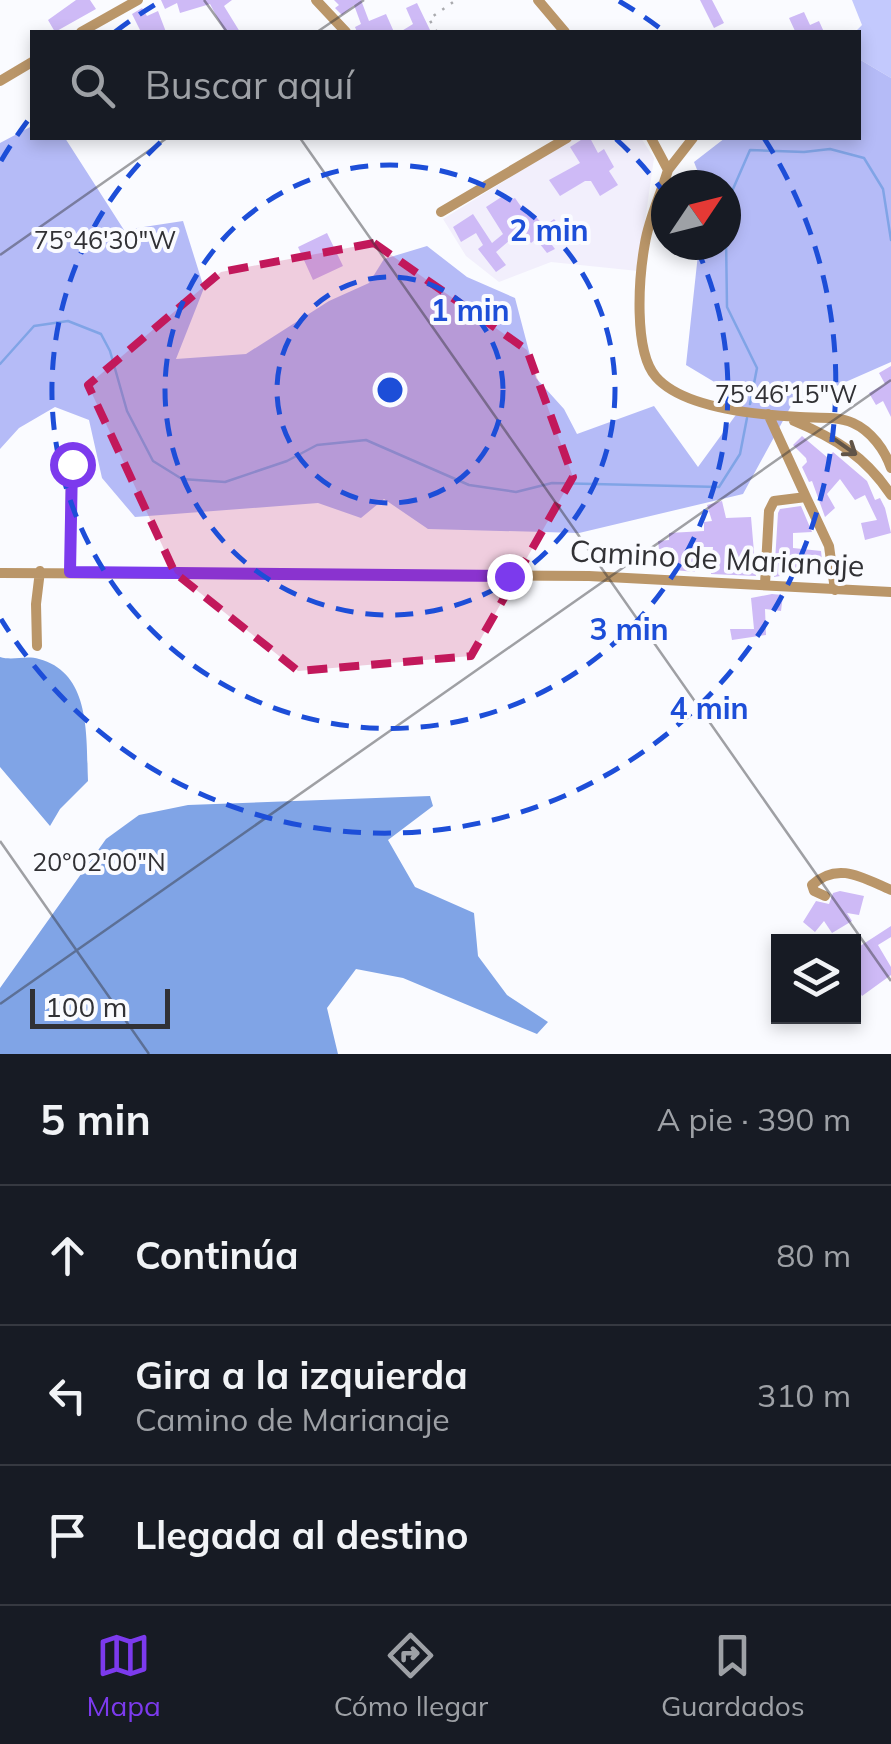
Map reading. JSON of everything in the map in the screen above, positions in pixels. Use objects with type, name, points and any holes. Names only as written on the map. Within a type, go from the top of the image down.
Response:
[{"type":"street","points":[[86,30],[138,0]]},
{"type":"street","points":[[316,0],[344,30]]},
{"type":"street","points":[[538,0],[563,30]]},
{"type":"street","points":[[0,82],[30,63]]},
{"type":"street","points":[[441,212],[564,140]]},
{"type":"street","points":[[652,140],[668,170],[691,140]]},
{"type":"street","points":[[651,223],[641,270],[642,344],[655,376],[685,398],[768,414],[851,422],[870,435],[886,454],[891,468]]},
{"type":"street","points":[[768,414],[828,546],[836,590]]},
{"type":"street","points":[[784,416],[852,450],[877,473],[891,495]]},
{"type":"street","points":[[70,572],[72,464]]},
{"type":"street","points":[[765,584],[768,511],[774,501],[806,497]]},
{"type":"street","points":[[37,646],[40,571]]},
{"type":"street","name":"Camino de Marianaje","points":[[0,572],[589,576],[891,592]]},
{"type":"street","points":[[824,896],[814,891],[812,885],[822,876],[849,871],[891,890]]},
{"type":"path","points":[[436,30],[430,19],[456,0]]},
{"type":"highlighted area","points":[[374,243],[527,350],[573,477],[471,656],[298,671],[175,573],[88,385],[221,272]]},
{"type":"shaded area","points":[[852,0],[891,0],[891,78],[861,60],[861,30],[857,30],[862,25]]},
{"type":"shaded area","points":[[861,60],[891,78],[891,362],[791,406],[743,494],[579,533],[428,529],[384,499],[361,518],[318,503],[135,517],[102,478],[89,420],[55,407],[19,428],[0,449],[0,143],[30,127],[30,140],[66,140],[124,230],[183,221],[204,288],[176,359],[246,354],[329,301],[369,283],[384,259],[427,246],[467,277],[515,298],[536,378],[564,409],[577,434],[654,406],[698,467],[746,401],[686,365],[697,260],[741,260],[741,170],[697,170],[694,162],[722,140],[861,140]]},
{"type":"shaded area","points":[[571,140],[642,140],[654,158],[638,271],[551,262],[499,282],[466,256],[443,219]]},
{"type":"shaded area","points":[[0,657],[34,658],[56,666],[69,678],[83,709],[88,781],[60,809],[50,826],[0,767]]},
{"type":"shaded area","points":[[430,796],[433,806],[388,840],[415,887],[474,913],[478,956],[507,995],[548,1022],[537,1034],[403,978],[356,969],[327,1008],[338,1054],[0,1054],[0,988],[106,839],[139,815],[188,805]]},
{"type":"building","points":[[76,0],[90,0],[96,9],[59,30],[54,30],[48,20]]},
{"type":"building","points":[[161,0],[232,0],[224,6],[239,30],[224,30],[210,4],[180,13],[177,3],[165,9]]},
{"type":"building","points":[[334,0],[361,0],[369,21],[386,14],[393,30],[356,30],[361,24],[354,5],[342,15],[335,8],[339,5]]},
{"type":"building","points":[[700,0],[712,0],[724,23],[714,28]]},
{"type":"building","points":[[417,3],[430,30],[403,30],[413,24],[406,8]]},
{"type":"building","points":[[142,8],[147,16],[158,11],[165,30],[140,30],[132,14]]},
{"type":"building","points":[[804,12],[810,25],[819,21],[823,30],[795,30],[789,18]]},
{"type":"building","points":[[581,140],[591,140],[598,153],[604,149],[614,167],[609,171],[618,185],[600,196],[591,181],[585,181],[560,196],[549,180],[580,163],[570,147]]},
{"type":"building","points":[[506,194],[509,201],[515,198],[527,215],[535,215],[544,227],[554,219],[560,226],[550,233],[553,238],[549,241],[555,249],[547,253],[536,239],[531,243],[523,232],[510,240],[496,252],[506,265],[496,272],[478,249],[483,245],[476,233],[461,242],[453,227],[473,214],[492,243],[503,234],[486,207]]},
{"type":"building","points":[[327,233],[343,266],[313,280],[298,247]]},
{"type":"building","points":[[891,366],[891,417],[883,401],[876,405],[869,393],[885,384],[879,373]]},
{"type":"building","points":[[802,436],[828,458],[833,452],[867,481],[875,500],[880,498],[885,508],[891,533],[865,540],[861,523],[877,520],[865,495],[855,500],[840,479],[827,494],[835,508],[825,517],[812,481],[809,482],[802,467],[806,458],[793,445]]},
{"type":"building","points":[[722,501],[726,518],[751,517],[756,576],[711,574],[713,547],[694,547],[695,572],[674,570],[673,548],[659,549],[658,541],[669,540],[669,533],[704,531],[704,522],[712,521],[707,505]]},
{"type":"building","points":[[801,506],[812,532],[793,533],[793,548],[821,551],[823,569],[774,577],[778,513],[780,509]]},
{"type":"building","points":[[783,595],[781,611],[765,609],[766,635],[732,640],[730,629],[754,629],[751,598]]},
{"type":"building","points":[[833,893],[864,896],[859,915],[847,913],[852,921],[832,933],[824,921],[815,932],[803,922],[816,901],[829,904]]},
{"type":"building","points":[[891,926],[891,937],[878,945],[891,967],[891,975],[862,996],[861,994],[861,945]]},
{"type":"waterway","points":[[741,171],[750,150],[830,149],[864,158],[883,189],[891,240]]},
{"type":"waterway","points":[[726,260],[727,307],[757,368],[750,404]]},
{"type":"waterway","points":[[0,364],[34,326],[68,321],[101,334],[110,351],[127,411],[153,461],[182,479],[225,482],[287,461],[317,445],[366,440],[469,485],[516,492],[552,483],[719,487],[740,454],[747,418]]},
{"type":"route","points":[[72,464],[70,572],[509,576]]}]
